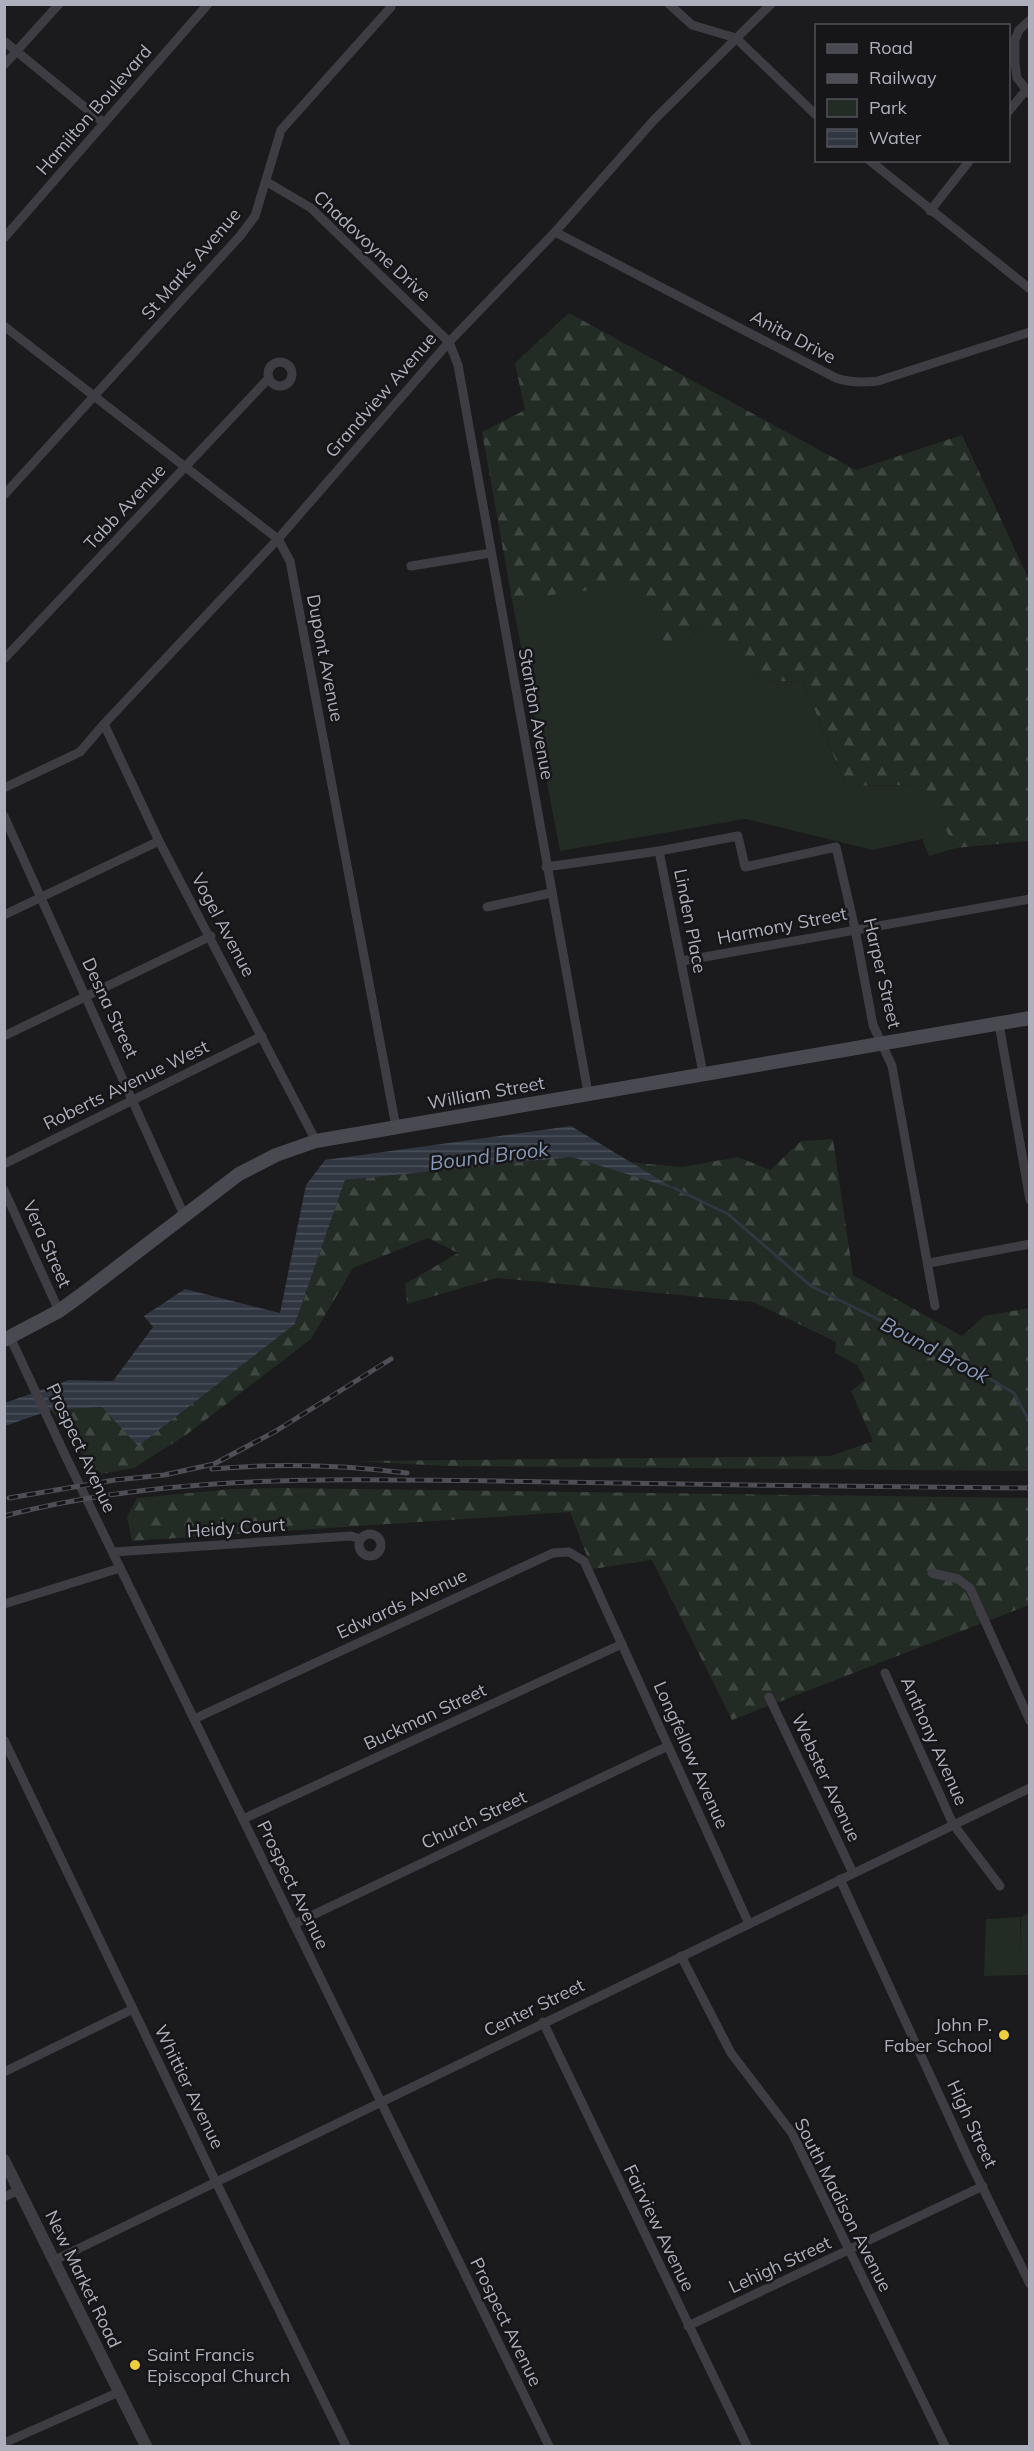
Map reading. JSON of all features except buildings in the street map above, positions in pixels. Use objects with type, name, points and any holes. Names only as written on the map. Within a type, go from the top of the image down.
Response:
[{"type":"main road","name":"William Street","points":[[8,1338],[59,1311],[239,1174],[276,1155],[316,1141],[1029,1018]]},
{"type":"street","points":[[4,65],[59,4]]},
{"type":"street","name":"Hamilton Boulevard","points":[[4,238],[208,4]]},
{"type":"street","points":[[669,4],[692,25],[736,38],[815,114]]},
{"type":"street","name":"Grandview Avenue","points":[[4,788],[80,752],[104,723],[278,539],[449,342],[555,232],[654,120],[771,4]]},
{"type":"street","name":"St Marks Avenue","points":[[4,495],[240,236],[255,216],[281,130],[391,7]]},
{"type":"street","points":[[1010,110],[1028,92],[1017,78],[1014,63],[1019,30],[1029,20]]},
{"type":"street","points":[[4,41],[104,123]]},
{"type":"street","points":[[871,162],[1029,289]]},
{"type":"street","points":[[930,211],[968,162]]},
{"type":"street","name":"Chadovoyne Drive","points":[[267,182],[311,208],[449,342]]},
{"type":"street","name":"Anita Drive","points":[[555,232],[836,378],[848,382],[878,381],[1029,332]]},
{"type":"street","name":"Dupont Avenue","points":[[4,326],[278,539],[290,561],[396,1127]]},
{"type":"street","name":"Stanton Avenue","points":[[449,342],[458,365],[588,1094]]},
{"type":"street","name":"Tabb Avenue","points":[[4,659],[269,378]]},
{"type":"street","points":[[411,566],[490,553]]},
{"type":"street","name":"Vogel Avenue","points":[[104,723],[159,841],[211,936],[316,1141]]},
{"type":"street","name":"Desna Street","points":[[4,816],[184,1215]]},
{"type":"street","name":"Harper Street","points":[[659,851],[738,836],[745,867],[836,847],[855,929],[873,1025],[892,1066],[935,1306]]},
{"type":"street","points":[[4,915],[159,841]]},
{"type":"street","name":"Linden Place","points":[[546,867],[659,851],[703,1073]]},
{"type":"street","points":[[487,907],[551,893]]},
{"type":"street","name":"Harmony Street","points":[[682,961],[1029,899]]},
{"type":"street","points":[[4,1036],[211,936]]},
{"type":"street","points":[[999,1024],[1029,1200]]},
{"type":"street","name":"Roberts Avenue West","points":[[4,1164],[262,1036]]},
{"type":"street","name":"Vera Street","points":[[4,1190],[59,1311]]},
{"type":"street","points":[[928,1263],[1029,1244]]},
{"type":"street","name":"Prospect Avenue","points":[[8,1338],[32,1383],[549,2446]]},
{"type":"street","name":"Heidy Court","points":[[113,1552],[351,1536],[360,1539]]},
{"type":"street","name":"Edwards Avenue","points":[[194,1719],[553,1553],[569,1552],[584,1561],[602,1600]]},
{"type":"street","points":[[4,1604],[120,1568]]},
{"type":"street","points":[[932,1573],[958,1579],[970,1588],[1029,1721]]},
{"type":"street","name":"Longfellow Avenue","points":[[602,1600],[749,1924]]},
{"type":"street","name":"Buckman Street","points":[[243,1819],[622,1644]]},
{"type":"street","name":"Anthony Avenue","points":[[885,1673],[953,1824],[1000,1886]]},
{"type":"street","name":"Webster Avenue","points":[[769,1697],[853,1873]]},
{"type":"street","name":"Whittier Avenue","points":[[4,1740],[216,2182],[346,2446]]},
{"type":"street","name":"Church Street","points":[[294,1924],[668,1746]]},
{"type":"street","name":"Center Street","points":[[54,2260],[380,2100],[1029,1788]]},
{"type":"street","name":"High Street","points":[[840,1879],[1029,2283]]},
{"type":"street","name":"South Madison Avenue","points":[[681,1956],[731,2054],[792,2133],[945,2446]]},
{"type":"street","points":[[4,2072],[133,2009]]},
{"type":"street","name":"Fairview Avenue","points":[[543,2022],[747,2446]]},
{"type":"street","name":"New Market Road","points":[[4,2160],[146,2446]]},
{"type":"street","name":"Lehigh Street","points":[[688,2326],[983,2186]]},
{"type":"street","points":[[4,2197],[19,2190]]},
{"type":"street","points":[[4,2443],[119,2392]]},
{"type":"green space","points":[[569,313],[856,470],[962,435],[1029,580],[1029,841],[956,848],[919,785],[846,786],[803,682],[760,681],[701,627],[671,655],[556,596],[512,600],[482,432],[525,410],[515,363]]},
{"type":"green space","points":[[637,584],[670,655],[701,627],[760,681],[803,682],[846,786],[920,785],[956,848],[929,856],[922,839],[873,850],[745,819],[560,851],[512,600]]},
{"type":"green space","points":[[833,1139],[853,1275],[962,1336],[984,1316],[1029,1308],[1029,1471],[444,1466],[356,1461],[831,1456],[873,1441],[851,1391],[865,1380],[857,1365],[835,1353],[836,1342],[753,1302],[496,1278],[407,1304],[405,1284],[458,1253],[428,1238],[353,1268],[311,1339],[186,1435],[134,1468],[102,1474],[92,1467],[51,1410],[102,1407],[295,1325],[345,1180],[572,1157],[682,1167],[738,1157],[770,1170],[801,1141]]},
{"type":"green space","points":[[232,1489],[1029,1498],[1029,1605],[732,1720],[652,1560],[592,1569],[570,1512],[132,1541],[127,1517],[137,1498]]},
{"type":"green space","points":[[1029,1913],[1029,1975],[984,1976],[986,1919],[1020,1917],[1021,1951],[1021,1917]]},
{"type":"water","points":[[571,1126],[675,1189],[572,1157],[345,1180],[295,1324],[138,1446],[102,1407],[51,1410],[5,1426],[5,1403],[69,1380],[113,1381],[153,1327],[144,1316],[185,1289],[280,1313],[306,1185],[325,1160]]},
{"type":"waterway","name":"Bound Brook","points":[[674,1188],[728,1214],[811,1286],[948,1354],[1014,1393],[1030,1423]]},
{"type":"railway","points":[[9,1498],[115,1480],[164,1475],[214,1464],[276,1431],[391,1359]]},
{"type":"railway","points":[[212,1469],[310,1466],[407,1473]]},
{"type":"railway","points":[[4,1516],[65,1502],[126,1493],[188,1486],[311,1480],[1030,1488]]},
{"type":"place","name":"John P. Faber School","points":[[1004,2035]]},
{"type":"place","name":"Saint Francis Episcopal Church","points":[[135,2365]]}]
